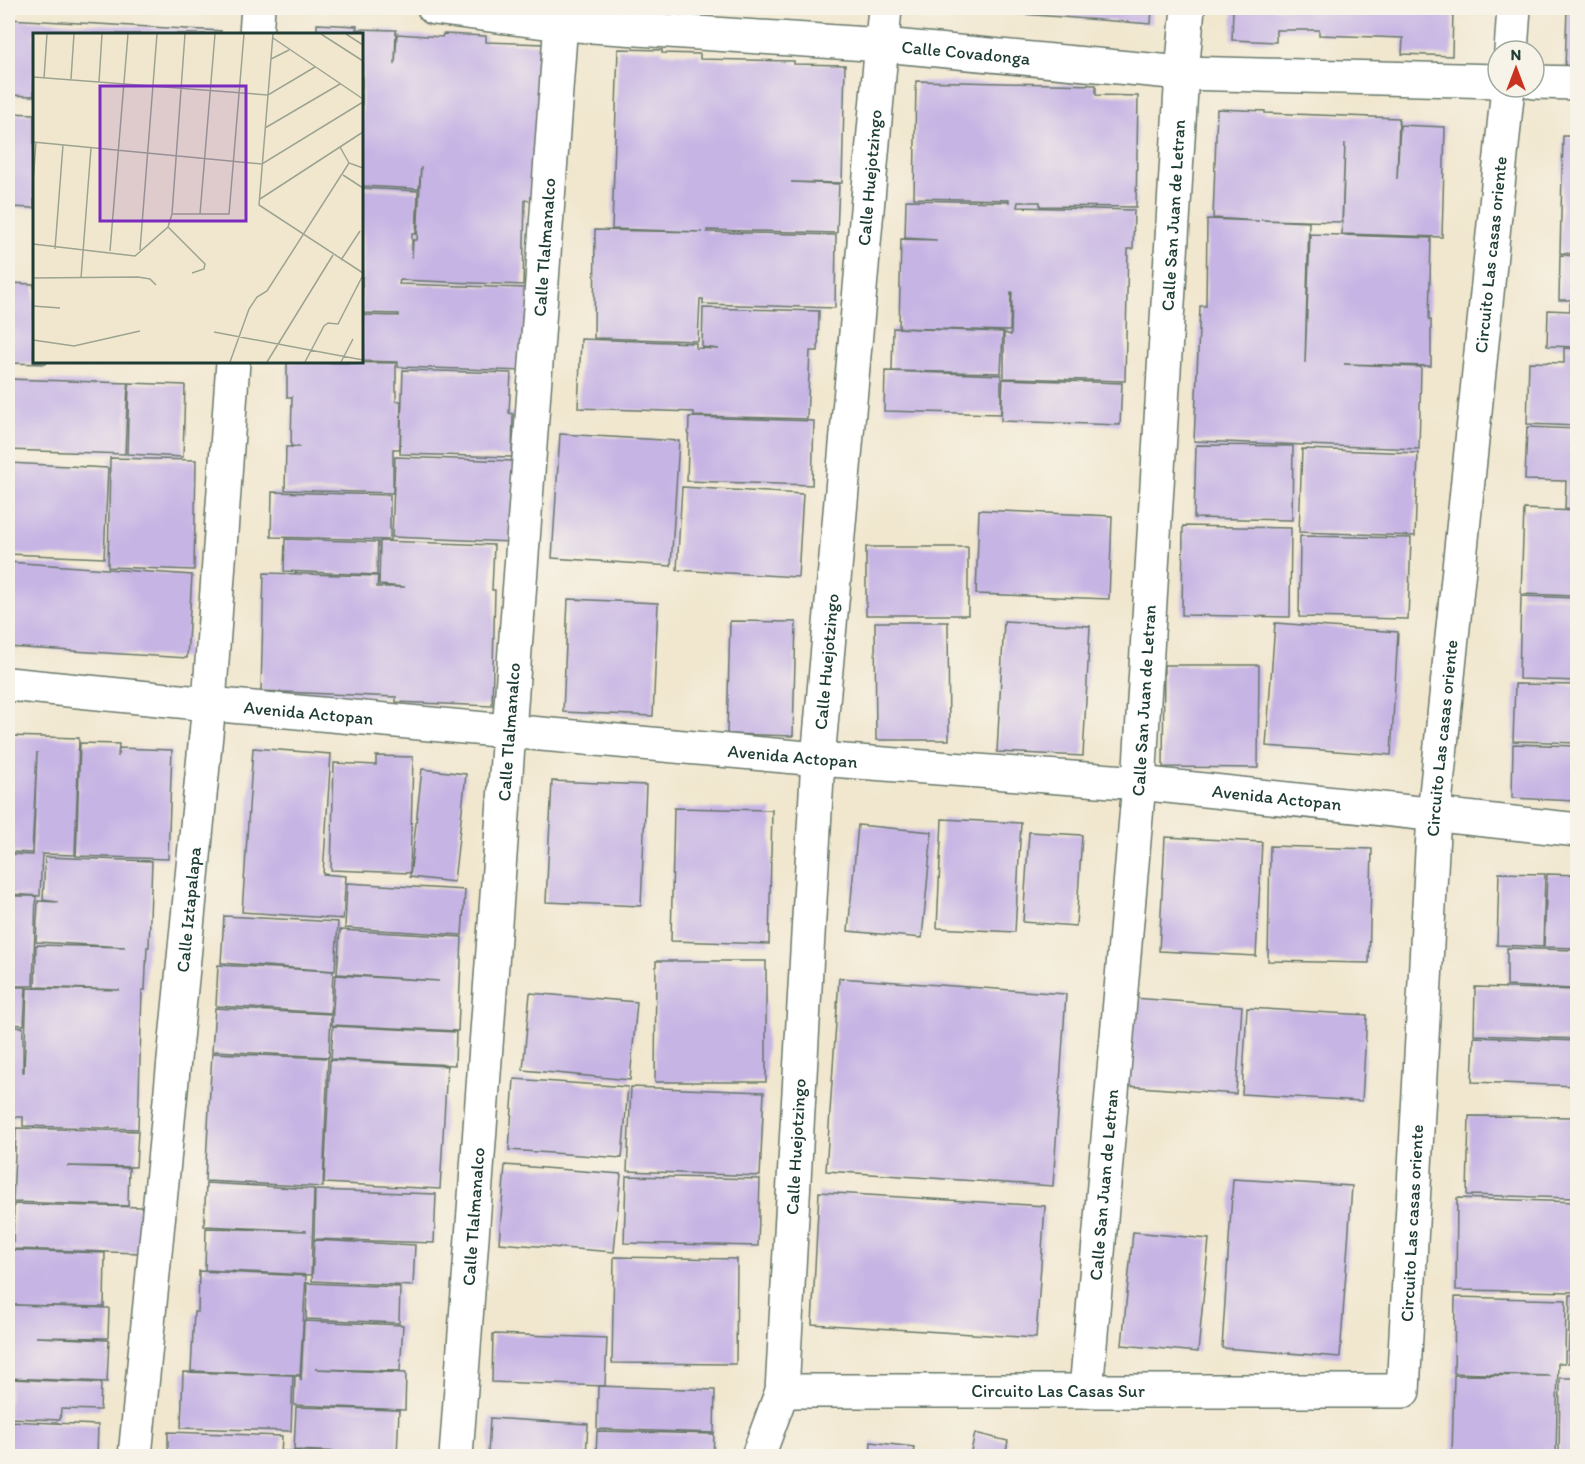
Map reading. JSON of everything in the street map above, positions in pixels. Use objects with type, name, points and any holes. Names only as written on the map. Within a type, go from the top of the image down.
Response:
[{"type":"street","points":[[256,33],[258,8]]},
{"type":"street","name":"Calle Covadonga","points":[[434,8],[562,16],[1182,73],[1486,81]]},
{"type":"street","name":"Calle Huejotzingo","points":[[782,1391],[818,759],[885,8]]},
{"type":"street","name":"Calle San Juan de Letran","points":[[1086,1391],[1139,783],[1182,73],[1188,8]]},
{"type":"street","points":[[1511,39],[1514,8]]},
{"type":"street","name":"Calle Tlalmanalco","points":[[456,1456],[562,16]]},
{"type":"street","points":[[1546,82],[1578,83]]},
{"type":"street","name":"Circuito Las casas oriente","points":[[1403,1391],[1434,814],[1507,99]]},
{"type":"street","name":"Calle Iztapalapa","points":[[135,1456],[209,704],[233,363]]},
{"type":"street","name":"Avenida Actopan","points":[[8,684],[818,759],[1139,783],[1578,830]]},
{"type":"street","points":[[758,1456],[782,1391]]},
{"type":"street","name":"Circuito Las Casas Sur","points":[[782,1391],[1403,1391]]},
{"type":"building","points":[[931,8],[1152,8],[1151,24],[1010,13],[1010,11],[973,10],[973,12]]},
{"type":"building","points":[[1233,8],[1453,8],[1452,56],[1402,54],[1403,38],[1319,35],[1319,30],[1276,30],[1276,42],[1232,40]]},
{"type":"building","points":[[1567,8],[1578,8],[1578,69],[1565,69]]},
{"type":"building","points":[[8,19],[221,31],[220,33],[33,33],[33,96],[8,95]]},
{"type":"building","points":[[317,24],[357,26],[356,29],[396,30],[395,64],[397,34],[442,37],[443,34],[486,36],[486,42],[545,44],[535,201],[525,200],[523,285],[400,280],[399,284],[529,288],[529,371],[398,367],[398,362],[363,361],[363,315],[399,316],[399,314],[363,313],[363,188],[418,191],[416,234],[412,234],[412,258],[413,240],[417,240],[421,167],[419,189],[363,186],[363,33],[317,33]]},
{"type":"building","points":[[618,49],[700,54],[700,59],[794,61],[794,64],[845,65],[842,183],[791,182],[839,184],[837,233],[707,230],[707,232],[836,235],[835,308],[703,304],[703,299],[700,299],[698,341],[594,338],[595,230],[702,232],[612,229]]},
{"type":"building","points":[[916,81],[1096,85],[1096,95],[1138,96],[1136,207],[1040,206],[1040,202],[1018,202],[1017,207],[1134,210],[1133,249],[1128,249],[1125,381],[1004,378],[1004,333],[1011,335],[1012,292],[1010,331],[899,328],[901,239],[937,240],[905,238],[906,200],[1009,202],[1009,200],[914,198]]},
{"type":"building","points":[[1217,109],[1399,118],[1397,179],[1400,125],[1445,127],[1442,237],[1342,234],[1345,143],[1342,222],[1261,220],[1309,222],[1305,363],[1310,234],[1431,238],[1429,320],[1431,320],[1431,366],[1344,364],[1421,367],[1419,449],[1194,441],[1200,306],[1206,306],[1207,219],[1259,221],[1213,218]]},
{"type":"building","points":[[8,113],[33,114],[33,208],[8,207]]},
{"type":"building","points":[[1563,136],[1578,136],[1578,254],[1560,253]]},
{"type":"building","points":[[1560,255],[1578,256],[1578,300],[1559,300]]},
{"type":"building","points":[[8,283],[33,284],[33,363],[46,364],[8,363]]},
{"type":"building","points":[[1570,303],[1578,303],[1578,347],[1547,346],[1548,310],[1570,311]]},
{"type":"building","points":[[703,308],[819,311],[818,351],[810,351],[807,419],[694,416],[694,412],[578,408],[581,339],[696,343],[696,348],[719,349],[702,347]]},
{"type":"building","points":[[893,328],[1003,332],[1001,373],[892,371]]},
{"type":"building","points":[[1564,348],[1578,349],[1578,426],[1527,424],[1529,362],[1564,363]]},
{"type":"building","points":[[287,363],[396,363],[396,401],[401,401],[400,449],[393,449],[393,493],[285,490],[286,447],[300,447],[291,446],[292,397],[287,397]]},
{"type":"building","points":[[403,370],[511,373],[509,413],[513,414],[512,457],[400,454]]},
{"type":"building","points":[[885,371],[1001,375],[1001,414],[884,411]]},
{"type":"building","points":[[8,379],[128,383],[125,454],[8,450]]},
{"type":"building","points":[[1003,379],[1122,383],[1120,425],[1001,421]]},
{"type":"building","points":[[129,383],[185,385],[183,457],[127,454]]},
{"type":"building","points":[[689,417],[814,421],[812,485],[687,481]]},
{"type":"building","points":[[1527,427],[1578,429],[1578,510],[1565,509],[1566,481],[1525,480]]},
{"type":"building","points":[[560,434],[679,441],[671,566],[552,558]]},
{"type":"building","points":[[1196,445],[1293,446],[1292,520],[1194,518]]},
{"type":"building","points":[[1302,449],[1418,453],[1415,536],[1299,532]]},
{"type":"building","points":[[395,457],[515,461],[512,542],[392,537]]},
{"type":"building","points":[[110,458],[196,460],[194,570],[108,567]]},
{"type":"building","points":[[8,463],[108,468],[104,558],[8,554]]},
{"type":"building","points":[[682,487],[803,494],[798,577],[677,570]]},
{"type":"building","points":[[272,492],[390,495],[390,540],[271,537]]},
{"type":"building","points":[[1524,509],[1578,511],[1578,596],[1521,594]]},
{"type":"building","points":[[979,510],[1112,516],[1109,599],[976,594]]},
{"type":"building","points":[[1183,526],[1291,528],[1290,617],[1182,615]]},
{"type":"building","points":[[1300,536],[1411,538],[1408,619],[1299,617]]},
{"type":"building","points":[[285,539],[378,542],[377,575],[284,571]]},
{"type":"building","points":[[380,541],[494,545],[492,706],[396,702],[396,697],[261,691],[264,573],[378,576],[377,587],[405,587],[379,585]]},
{"type":"building","points":[[866,547],[968,547],[968,615],[866,615]]},
{"type":"building","points":[[8,562],[192,575],[187,658],[8,647]]},
{"type":"building","points":[[1521,596],[1578,598],[1578,681],[1519,679]]},
{"type":"building","points":[[568,599],[658,603],[653,716],[563,712]]},
{"type":"building","points":[[730,621],[796,622],[793,736],[727,734]]},
{"type":"building","points":[[1004,621],[1090,626],[1083,756],[997,752]]},
{"type":"building","points":[[875,622],[948,622],[949,740],[876,740]]},
{"type":"building","points":[[1275,623],[1398,632],[1391,755],[1266,746]]},
{"type":"building","points":[[1164,665],[1259,665],[1258,768],[1163,767]]},
{"type":"building","points":[[1515,684],[1578,685],[1578,743],[1513,741]]},
{"type":"building","points":[[8,736],[79,738],[75,855],[42,854],[40,896],[8,894],[8,854],[33,855],[37,752],[32,853],[8,852]]},
{"type":"building","points":[[80,743],[119,744],[118,757],[119,748],[172,750],[168,859],[76,856]]},
{"type":"building","points":[[1513,744],[1577,746],[1576,801],[1512,798]]},
{"type":"building","points":[[253,748],[331,754],[323,874],[346,876],[343,919],[242,912]]},
{"type":"building","points":[[376,756],[413,757],[410,873],[331,870],[334,763],[376,765]]},
{"type":"building","points":[[422,769],[466,774],[454,882],[410,877]]},
{"type":"building","points":[[552,781],[646,785],[641,906],[546,902]]},
{"type":"building","points":[[674,808],[772,810],[769,944],[671,941]]},
{"type":"building","points":[[942,819],[1021,823],[1015,932],[937,928]]},
{"type":"building","points":[[858,825],[932,832],[922,938],[848,931]]},
{"type":"building","points":[[1029,832],[1082,835],[1076,926],[1023,922]]},
{"type":"building","points":[[1165,837],[1262,842],[1256,956],[1159,951]]},
{"type":"building","points":[[1270,846],[1372,849],[1369,963],[1268,961]]},
{"type":"building","points":[[45,857],[152,861],[149,947],[147,947],[145,990],[142,990],[138,1129],[23,1126],[23,1117],[8,1117],[8,1027],[23,1027],[24,1072],[27,988],[120,990],[35,987],[36,945],[125,947],[36,942],[38,901],[58,902],[43,900]]},
{"type":"building","points":[[1499,873],[1545,874],[1543,947],[1497,945]]},
{"type":"building","points":[[1547,874],[1578,875],[1577,948],[1544,947]]},
{"type":"building","points":[[347,883],[465,890],[462,935],[345,928]]},
{"type":"building","points":[[8,896],[36,896],[33,986],[8,986]]},
{"type":"building","points":[[224,916],[338,922],[335,971],[221,963]]},
{"type":"building","points":[[340,930],[462,937],[458,1031],[332,1025],[335,975],[439,981],[337,974]]},
{"type":"building","points":[[1507,948],[1574,950],[1573,989],[1507,986]]},
{"type":"building","points":[[656,961],[766,961],[766,1082],[655,1082]]},
{"type":"building","points":[[218,965],[333,971],[331,1013],[216,1006]]},
{"type":"building","points":[[839,978],[1066,994],[1053,1186],[826,1171]]},
{"type":"building","points":[[8,987],[26,987],[24,1025],[8,1024]]},
{"type":"building","points":[[1475,987],[1578,990],[1578,1039],[1474,1035]]},
{"type":"building","points":[[530,993],[637,1002],[630,1080],[523,1070]]},
{"type":"building","points":[[1133,998],[1242,1006],[1236,1094],[1126,1086]]},
{"type":"building","points":[[215,1008],[331,1014],[329,1057],[212,1051]]},
{"type":"building","points":[[1247,1008],[1367,1015],[1362,1101],[1242,1094]]},
{"type":"building","points":[[333,1026],[456,1032],[455,1065],[331,1059]]},
{"type":"building","points":[[1474,1037],[1578,1041],[1578,1086],[1472,1082]]},
{"type":"building","points":[[212,1053],[328,1058],[323,1187],[205,1181]]},
{"type":"building","points":[[330,1060],[447,1066],[440,1189],[324,1183]]},
{"type":"building","points":[[514,1079],[628,1087],[622,1158],[509,1150]]},
{"type":"building","points":[[631,1087],[764,1092],[760,1176],[627,1171]]},
{"type":"building","points":[[1469,1116],[1578,1117],[1576,1198],[1467,1195]]},
{"type":"building","points":[[8,1118],[14,1118],[13,1150],[8,1150]]},
{"type":"building","points":[[16,1128],[138,1131],[136,1167],[67,1166],[129,1168],[128,1206],[13,1202]]},
{"type":"building","points":[[505,1165],[621,1174],[614,1252],[499,1243]]},
{"type":"building","points":[[626,1176],[760,1179],[758,1246],[624,1243]]},
{"type":"building","points":[[1233,1179],[1352,1186],[1340,1357],[1222,1348]]},
{"type":"building","points":[[206,1183],[314,1189],[311,1275],[205,1270],[206,1228],[307,1231],[204,1226]]},
{"type":"building","points":[[315,1190],[436,1194],[434,1243],[314,1239]]},
{"type":"building","points":[[819,1192],[1045,1206],[1036,1338],[812,1324]]},
{"type":"building","points":[[1457,1198],[1576,1202],[1575,1292],[1456,1290]]},
{"type":"building","points":[[14,1204],[142,1207],[140,1253],[13,1249]]},
{"type":"building","points":[[1133,1232],[1209,1239],[1198,1352],[1122,1345]]},
{"type":"building","points":[[314,1240],[415,1245],[413,1286],[312,1281]]},
{"type":"building","points":[[8,1250],[105,1253],[104,1307],[15,1305],[109,1308],[108,1338],[36,1337],[109,1340],[107,1382],[9,1378]]},
{"type":"building","points":[[614,1257],[737,1259],[736,1364],[612,1363]]},
{"type":"building","points":[[199,1271],[306,1276],[300,1375],[191,1371],[194,1312],[198,1312]]},
{"type":"building","points":[[307,1283],[400,1287],[399,1323],[306,1319]]},
{"type":"building","points":[[1570,1295],[1578,1295],[1578,1364],[1568,1363]]},
{"type":"building","points":[[1455,1297],[1566,1300],[1565,1363],[1558,1363],[1556,1456],[1452,1456],[1454,1375],[1551,1376],[1454,1373]]},
{"type":"building","points":[[304,1321],[403,1325],[400,1371],[315,1369],[406,1373],[405,1410],[294,1405],[295,1376],[300,1376],[301,1381]]},
{"type":"building","points":[[493,1334],[607,1338],[605,1386],[492,1382]]},
{"type":"building","points":[[183,1372],[293,1375],[291,1431],[181,1428]]},
{"type":"building","points":[[1560,1378],[1578,1378],[1578,1456],[1559,1456]]},
{"type":"building","points":[[10,1379],[101,1383],[100,1410],[61,1409],[60,1420],[8,1418]]},
{"type":"building","points":[[598,1386],[715,1390],[714,1433],[597,1429]]},
{"type":"building","points":[[296,1407],[399,1410],[397,1456],[283,1456],[283,1451],[370,1453],[294,1450]]},
{"type":"building","points":[[490,1418],[588,1424],[586,1456],[488,1456]]},
{"type":"building","points":[[8,1421],[98,1425],[97,1456],[8,1456]]},
{"type":"building","points":[[597,1431],[714,1434],[713,1456],[596,1456]]},
{"type":"building","points":[[168,1432],[282,1436],[281,1456],[168,1456]]},
{"type":"building","points":[[975,1433],[1008,1441],[1005,1456],[970,1456]]},
{"type":"building","points":[[871,1442],[914,1447],[913,1456],[870,1456]]}]
